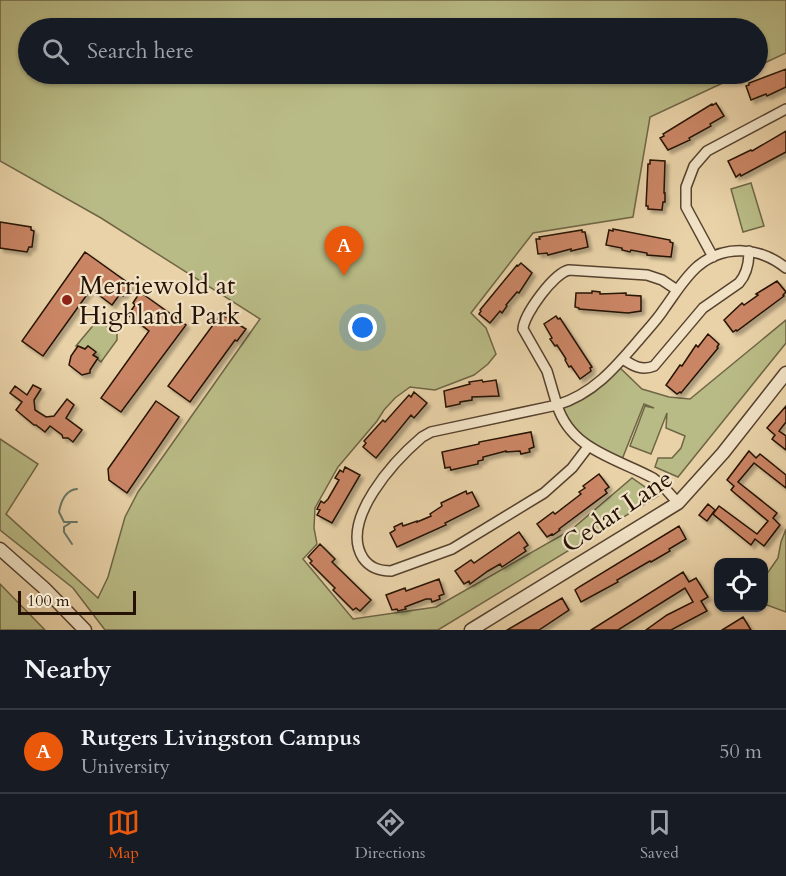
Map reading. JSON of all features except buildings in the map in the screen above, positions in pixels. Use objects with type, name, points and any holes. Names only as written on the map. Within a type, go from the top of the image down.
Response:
[{"type":"street","points":[[713,257],[686,207],[686,187],[694,166],[707,151],[786,109]]},
{"type":"street","points":[[623,359],[643,369],[654,366],[703,308],[739,284],[748,265],[749,251]]},
{"type":"street","points":[[588,447],[572,468],[546,492],[452,549],[391,571],[378,570],[367,563],[359,550],[358,528],[378,485],[422,437],[430,432],[570,401],[592,389],[623,359],[700,264],[729,252],[749,251],[764,255],[782,266],[786,254]]},
{"type":"street","points":[[677,290],[662,280],[647,275],[569,270],[558,275],[527,314],[523,329],[548,370],[557,405],[577,439],[588,447],[653,478],[678,503]]},
{"type":"street","name":"Cedar Lane","points":[[471,630],[678,503],[723,453],[786,373]]},
{"type":"street","points":[[0,549],[52,596],[84,630]]},
{"type":"green space","points":[[0,0],[786,0],[786,53],[768,61],[768,18],[18,18],[18,84],[721,84],[650,117],[633,217],[533,233],[471,313],[486,328],[496,354],[474,375],[435,390],[410,387],[395,398],[338,467],[315,508],[314,528],[317,544],[303,559],[353,619],[436,607],[571,530],[632,478],[658,496],[438,630],[105,630],[73,588],[0,530],[0,439],[38,464],[6,514],[98,598],[108,577],[125,517],[138,492],[260,319],[101,218],[0,161]]},
{"type":"green space","points":[[751,183],[764,226],[743,232],[731,189]]},
{"type":"green space","points":[[786,320],[786,343],[678,477],[655,467],[658,458],[672,458],[681,448],[685,436],[666,428],[667,413],[651,454],[630,446],[645,406],[654,408],[644,404],[621,462],[588,447],[557,405],[570,401],[617,365],[642,389],[669,397],[690,399]]},
{"type":"green space","points":[[96,322],[101,322],[117,334],[117,340],[101,362],[88,346],[85,349],[76,346]]},
{"type":"green space","points":[[786,529],[786,612],[768,605],[768,572],[778,558]]},
{"type":"green space","points":[[0,584],[45,630],[0,630]]},
{"type":"waterway","points":[[77,489],[69,491],[64,497],[59,512],[64,522],[77,522]]},
{"type":"waterway","points":[[70,523],[64,527],[64,532],[72,544]]},
{"type":"place","name":"Rutgers Livingston Campus","points":[[344,276]]},
{"type":"place","name":"Merriewold at Highland Park","points":[[67,300]]}]
